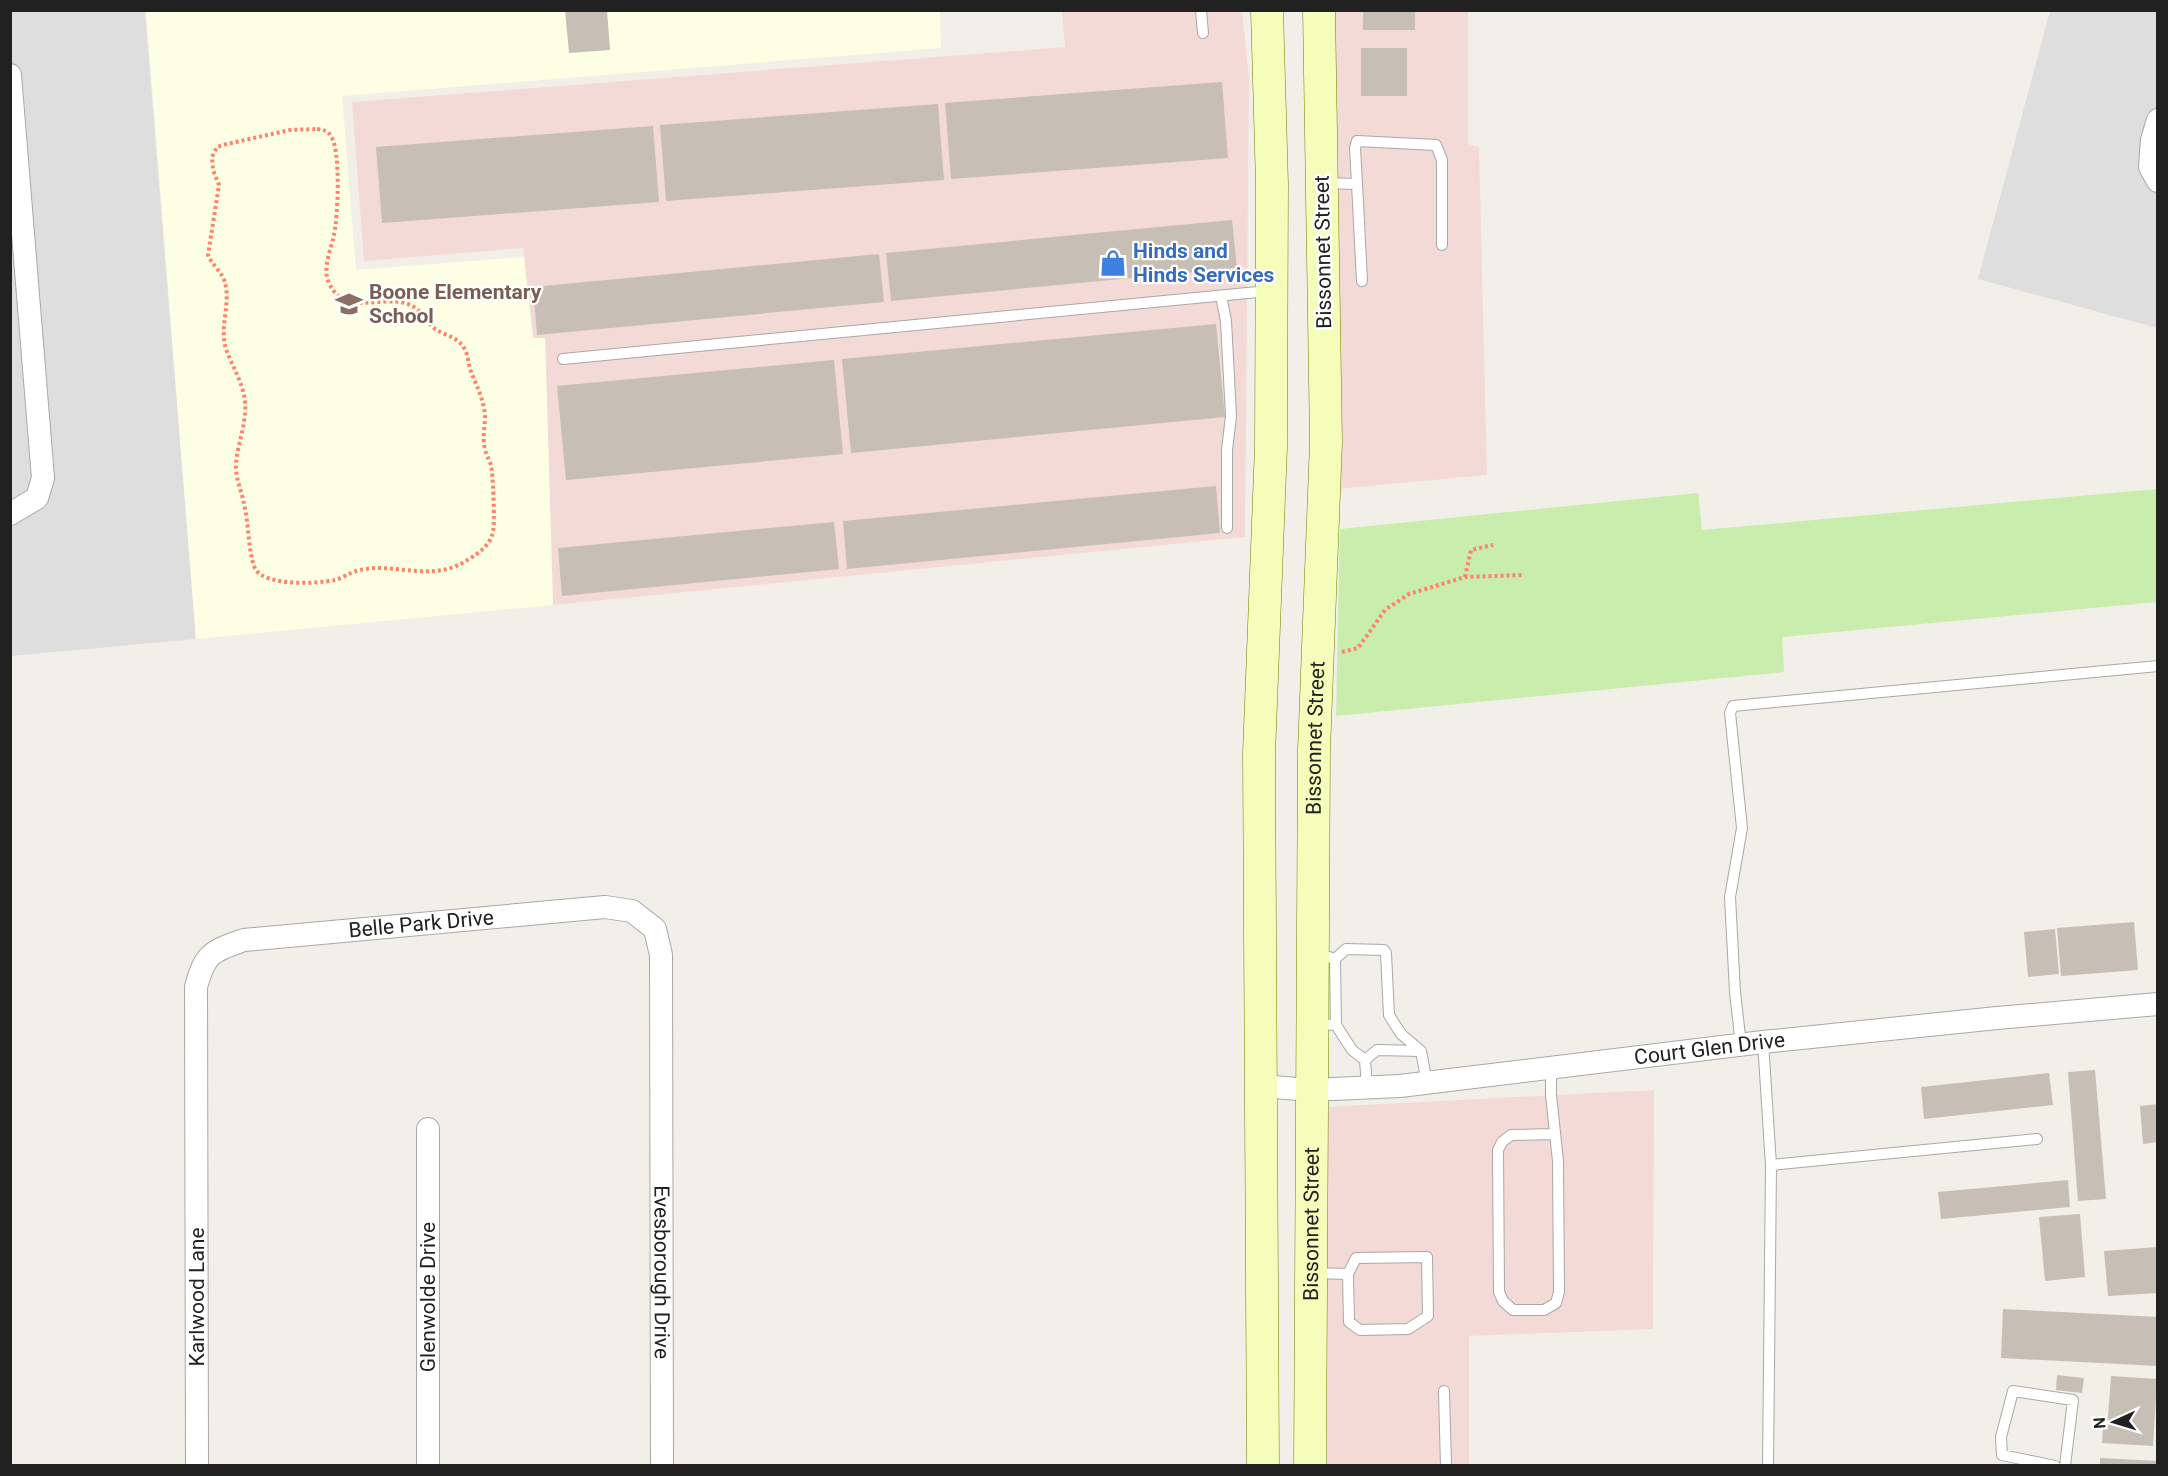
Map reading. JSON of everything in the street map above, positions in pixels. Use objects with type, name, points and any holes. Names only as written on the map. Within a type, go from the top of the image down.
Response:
[{"type":"main road","points":[[1263,1466],[1259,754],[1270,446],[1272,184],[1267,10]]},
{"type":"main road","name":"Bissonnet Street","points":[[1311,1466],[1311,1090],[1323,1024],[1323,958],[1314,750],[1326,442],[1319,10]]},
{"type":"street","points":[[10,75],[43,478],[37,498],[10,514]]},
{"type":"street","points":[[2157,120],[2152,141],[2150,167],[2157,181]]},
{"type":"street","name":"Belle Park Drive","points":[[196,1129],[196,987],[202,964],[218,949],[244,940],[604,907],[632,912],[655,929],[662,955],[661,1080]]},
{"type":"street","name":"Court Glen Drive","points":[[1260,1086],[1311,1090],[1426,1083],[1763,1042],[2157,1004]]},
{"type":"street","name":"Evesborough Drive","points":[[661,1080],[662,1466]]},
{"type":"street","name":"Karlwood Lane","points":[[196,1129],[197,1466]]},
{"type":"street","name":"Glenwolde Drive","points":[[428,1129],[428,1466]]},
{"type":"lane","points":[[1201,10],[1203,33]]},
{"type":"lane","points":[[1362,281],[1355,148],[1357,141],[1437,146],[1442,160],[1442,245]]},
{"type":"lane","points":[[1322,183],[1357,184]]},
{"type":"lane","points":[[563,359],[1271,291]]},
{"type":"lane","points":[[1221,296],[1226,321],[1231,416],[1227,450],[1227,528]]},
{"type":"lane","points":[[1741,1045],[1735,992],[1730,897],[1742,828],[1730,713],[1733,706],[2157,666]]},
{"type":"lane","points":[[1323,958],[1346,949],[1384,950],[1389,1015],[1401,1034],[1421,1051],[1426,1083]]},
{"type":"lane","points":[[1323,1024],[1365,1060],[1367,1087]]},
{"type":"lane","points":[[1763,1042],[1771,1165],[1768,1466]]},
{"type":"lane","points":[[1365,1060],[1377,1050],[1421,1051]]},
{"type":"lane","points":[[1551,1068],[1554,1134],[1558,1161],[1559,1292],[1556,1303],[1544,1310],[1513,1310],[1503,1301],[1499,1292],[1498,1150],[1502,1142],[1511,1136],[1554,1134]]},
{"type":"lane","points":[[1771,1165],[2037,1139]]},
{"type":"lane","points":[[1427,1257],[1428,1316],[1408,1329],[1360,1330],[1349,1322],[1348,1274],[1356,1258],[1427,1257]]},
{"type":"lane","points":[[1310,1272],[1348,1274]]},
{"type":"lane","points":[[1444,1391],[1446,1466]]},
{"type":"lane","points":[[2055,1466],[2002,1460],[2001,1437],[2013,1391],[2073,1400],[2065,1466]]},
{"type":"path","points":[[317,129],[327,132],[333,138],[336,154],[337,200],[334,233],[327,260],[328,282],[338,296],[352,303],[395,301],[407,303],[418,310],[434,329],[458,340],[466,350],[469,366],[481,395],[485,417],[483,435],[485,451],[491,466],[493,532],[485,548],[462,564],[442,570],[415,572],[362,568],[336,580],[286,582],[267,579],[255,569],[235,465],[244,428],[245,400],[226,349],[223,333],[226,287],[224,277],[208,255],[219,185],[213,170],[212,157],[218,147],[290,130],[317,129]]},
{"type":"path","points":[[1465,577],[1471,550],[1493,545]]},
{"type":"path","points":[[1318,652],[1337,654],[1358,648],[1385,610],[1409,594],[1465,577],[1523,575]]},
{"type":"shaded area","name":"Boone Elementary School","points":[[940,10],[941,48],[342,96],[356,270],[524,257],[533,338],[545,338],[553,605],[196,639],[146,11]]},
{"type":"shaded area","points":[[11,11],[145,11],[196,639],[11,656]]},
{"type":"shaded area","points":[[1062,11],[1242,11],[1249,77],[1245,537],[553,605],[545,338],[533,339],[523,248],[364,261],[352,102],[1065,47]]},
{"type":"shaded area","points":[[1332,11],[1468,11],[1468,144],[1479,147],[1487,475],[1337,489]]},
{"type":"shaded area","points":[[2050,11],[2157,11],[2157,328],[1978,279]]},
{"type":"shaded area","points":[[1654,1090],[1653,1329],[1469,1336],[1469,1465],[1327,1465],[1325,1107]]},
{"type":"green space","points":[[2157,489],[2157,602],[1782,637],[1784,672],[1336,716],[1340,529],[1698,493],[1702,530]]},
{"type":"building","points":[[565,10],[607,10],[610,50],[569,53]]},
{"type":"building","points":[[1363,10],[1415,10],[1415,30],[1363,30]]},
{"type":"building","points":[[1361,48],[1407,48],[1407,96],[1361,96]]},
{"type":"building","points":[[1222,82],[1228,158],[951,179],[945,103]]},
{"type":"building","points":[[938,104],[944,180],[666,201],[660,125]]},
{"type":"building","points":[[653,126],[659,202],[382,223],[376,147]]},
{"type":"building","points":[[1232,220],[1237,268],[891,301],[886,253]]},
{"type":"building","points":[[879,254],[884,302],[537,335],[533,287]]},
{"type":"building","points":[[1216,324],[1225,417],[851,453],[842,359]]},
{"type":"building","points":[[834,360],[843,454],[566,480],[557,386]]},
{"type":"building","points":[[1216,486],[1220,533],[847,569],[843,521]]},
{"type":"building","points":[[834,522],[839,569],[562,596],[558,548]]},
{"type":"building","points":[[2134,922],[2138,970],[2061,976],[2057,928]]},
{"type":"building","points":[[2055,929],[2059,974],[2028,977],[2024,932]]},
{"type":"building","points":[[2095,1070],[2106,1199],[2078,1201],[2068,1072]]},
{"type":"building","points":[[2049,1073],[2053,1105],[1924,1119],[1921,1087]]},
{"type":"building","points":[[2158,1104],[2158,1142],[2143,1144],[2140,1106]]},
{"type":"building","points":[[2068,1180],[2070,1207],[1941,1219],[1938,1192]]},
{"type":"building","points":[[2080,1214],[2085,1277],[2045,1281],[2039,1217]]},
{"type":"building","points":[[2158,1247],[2158,1293],[2108,1296],[2104,1251]]},
{"type":"building","points":[[2003,1309],[2158,1317],[2158,1366],[2001,1358]]},
{"type":"building","points":[[2057,1375],[2084,1378],[2082,1393],[2056,1390]]},
{"type":"building","points":[[2111,1376],[2157,1379],[2153,1446],[2102,1443],[2104,1416],[2108,1417]]},
{"type":"building","points":[[2100,1458],[2158,1461],[2158,1466],[2100,1466]]},
{"type":"place","name":"Hinds and Hinds Services","points":[[1113,263]]},
{"type":"place","name":"Boone Elementary School","points":[[349,304]]}]
